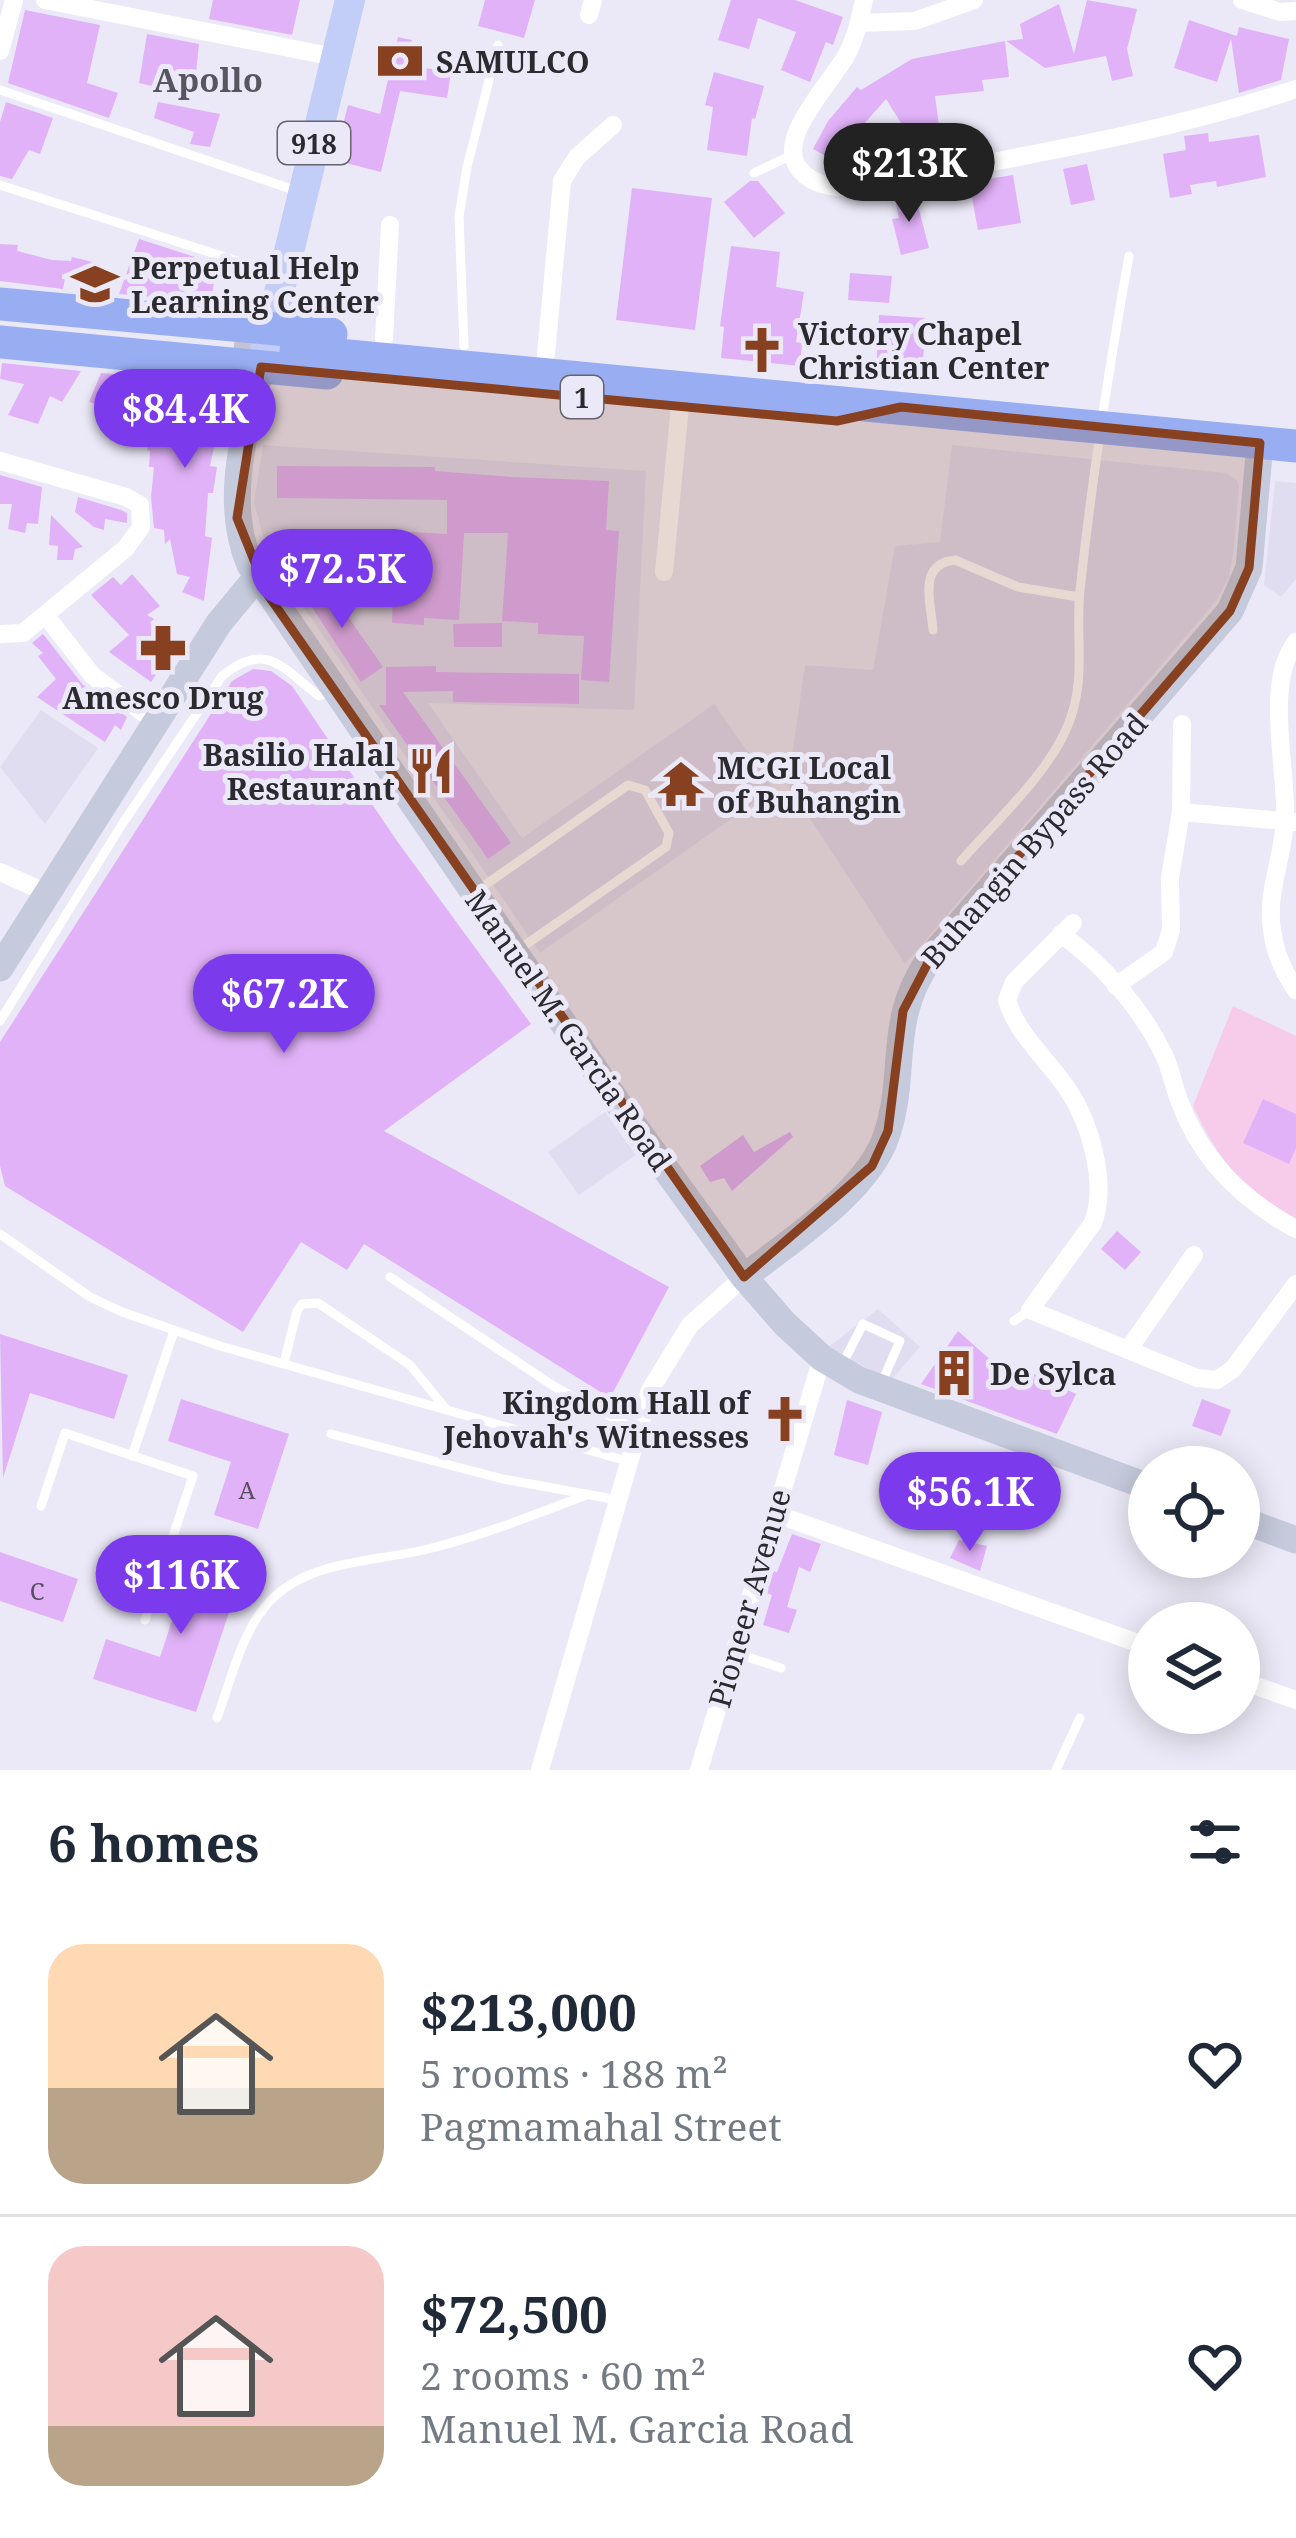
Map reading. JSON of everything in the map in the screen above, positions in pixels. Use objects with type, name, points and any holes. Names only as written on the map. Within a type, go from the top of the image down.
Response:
[{"type":"highway","name":"1","points":[[0,304],[265,348],[680,406],[837,421],[901,407]]},
{"type":"highway","name":"1","points":[[0,323],[1296,446]]},
{"type":"highway","name":"1","points":[[0,343],[265,348],[384,339],[841,380],[901,407]]},
{"type":"main road","name":"918","points":[[265,348],[350,0]]},
{"type":"main road","name":"Manuel M. Garcia Road","points":[[265,348],[242,446],[237,497],[239,536],[256,577],[744,1277],[784,1324],[830,1364],[879,1388],[1128,1479]]},
{"type":"main road","name":"Buhangin Bypass Road","points":[[744,1277],[840,1199],[872,1166],[892,1114],[903,1011],[918,975],[1230,611],[1249,568],[1260,442]]},
{"type":"main road","points":[[17,958],[47,893],[156,722],[196,685],[218,623],[256,577]]},
{"type":"main road","points":[[1260,1527],[1296,1540]]},
{"type":"street","points":[[0,51],[14,0]]},
{"type":"street","points":[[45,0],[335,57]]},
{"type":"street","points":[[864,0],[848,52],[798,129],[792,155],[816,182],[862,187],[1149,130],[1296,89]]},
{"type":"street","points":[[859,23],[915,21],[974,0]]},
{"type":"street","points":[[1242,0],[1280,12],[1296,11]]},
{"type":"street","points":[[546,354],[562,181],[577,157],[613,125]]},
{"type":"street","points":[[384,339],[390,225]]},
{"type":"street","points":[[664,572],[680,406]]},
{"type":"street","points":[[0,461],[126,497],[143,511],[134,541],[23,633],[0,634]]},
{"type":"street","points":[[46,616],[93,676],[156,722]]},
{"type":"street","points":[[1296,642],[1285,658],[1280,684],[1291,821],[1271,902],[1271,926],[1282,971],[1296,990]]},
{"type":"street","points":[[1116,986],[1164,952],[1171,930],[1170,878],[1181,812],[1182,724]]},
{"type":"street","points":[[1181,812],[1291,821]]},
{"type":"street","points":[[0,872],[47,893]]},
{"type":"street","points":[[1296,1229],[1244,1198],[1212,1160],[1185,1114],[1157,1041],[1067,928],[1014,982],[1006,1000],[1018,1025],[1074,1099],[1100,1195],[1093,1223],[1022,1315],[1197,1378],[1217,1380],[1233,1369],[1296,1284]]},
{"type":"street","points":[[1128,1350],[1194,1255]]},
{"type":"street","points":[[540,1770],[650,1390],[690,1325],[744,1277]]},
{"type":"street","name":"Pioneer Avenue","points":[[699,1770],[773,1514],[830,1364]]},
{"type":"street","points":[[773,1514],[1128,1641]]},
{"type":"street","points":[[1260,1687],[1296,1700]]},
{"type":"lane","points":[[464,346],[459,216],[498,45]]},
{"type":"lane","points":[[0,90],[302,193]]},
{"type":"lane","points":[[754,173],[792,155]]},
{"type":"lane","points":[[0,185],[283,276]]},
{"type":"lane","points":[[961,861],[1055,751],[1067,729],[1082,670],[1079,597],[1099,426],[1129,256]]},
{"type":"lane","points":[[933,630],[930,575],[943,561],[955,560],[1041,593],[1079,597]]},
{"type":"lane","points":[[0,1021],[17,958],[196,685],[260,658],[290,670],[319,696],[334,692]]},
{"type":"lane","points":[[474,893],[628,785],[645,790],[669,833],[666,847],[514,952]]},
{"type":"lane","points":[[0,1234],[89,1297],[174,1331],[627,1461]]},
{"type":"lane","points":[[390,1277],[524,1367],[635,1430]]},
{"type":"lane","points":[[284,1363],[297,1311],[302,1304],[318,1303],[410,1365],[446,1409]]},
{"type":"lane","points":[[830,1364],[863,1324],[900,1341],[879,1388]]},
{"type":"lane","points":[[132,1456],[174,1331]]},
{"type":"lane","points":[[40,1506],[64,1433],[193,1476],[145,1621]]},
{"type":"lane","points":[[331,1433],[503,1479],[618,1500]]},
{"type":"lane","points":[[217,1718],[248,1635],[262,1610],[288,1585],[316,1571],[430,1548],[589,1494]]},
{"type":"lane","points":[[732,1652],[781,1668]]},
{"type":"lane","points":[[1056,1770],[1080,1718]]},
{"type":"highlighted area","points":[[261,367],[837,421],[901,407],[1260,443],[1249,568],[1230,611],[931,957],[903,1011],[888,1131],[872,1166],[744,1277],[268,595],[237,518]]},
{"type":"shaded area","points":[[263,445],[646,471],[634,710],[428,703],[522,838],[714,704],[774,789],[540,953],[268,555],[254,502]]},
{"type":"shaded area","points":[[952,445],[1226,473],[1239,487],[1234,548],[1229,577],[1216,601],[905,964],[788,785],[805,665],[873,670],[895,546],[940,542]]},
{"type":"shaded area","points":[[1275,481],[1296,483],[1296,579],[1281,597],[1264,585]]},
{"type":"shaded area","points":[[41,710],[98,748],[45,824],[0,767]]},
{"type":"shaded area","points":[[1233,1006],[1296,1036],[1296,1220],[1262,1199],[1234,1173],[1193,1106]]},
{"type":"shaded area","points":[[605,1112],[636,1155],[579,1195],[548,1152]]},
{"type":"shaded area","points":[[878,1309],[920,1347],[891,1380],[827,1348]]},
{"type":"building","points":[[213,0],[300,0],[292,35],[209,19]]},
{"type":"building","points":[[485,0],[535,0],[524,38],[478,26]]},
{"type":"building","points":[[731,0],[795,0],[843,17],[833,45],[826,42],[810,82],[781,70],[796,32],[758,18],[749,49],[718,40]]},
{"type":"building","points":[[1087,0],[1137,9],[1127,49],[1133,76],[1112,81],[1106,56],[1045,68],[1006,41],[1023,39],[1020,24],[1059,4],[1074,54]]},
{"type":"building","points":[[25,10],[100,25],[87,83],[118,93],[109,118],[8,83]]},
{"type":"building","points":[[1189,20],[1237,36],[1239,27],[1289,39],[1281,80],[1239,93],[1231,39],[1217,82],[1174,68]]},
{"type":"building","points":[[147,34],[199,44],[195,82],[166,78],[164,89],[139,83]]},
{"type":"building","points":[[398,37],[412,40],[406,65],[451,72],[447,98],[400,91],[381,172],[334,160],[348,105],[380,114]]},
{"type":"building","points":[[1005,41],[1009,77],[982,80],[984,91],[935,96],[940,133],[967,128],[972,152],[900,159],[901,123],[886,99],[856,133],[841,164],[813,149],[828,121],[857,87],[861,90],[912,59]]},
{"type":"building","points":[[714,72],[764,86],[752,118],[747,156],[707,150],[713,107],[705,105]]},
{"type":"building","points":[[6,102],[53,118],[40,154],[29,150],[12,179],[0,176],[0,122]]},
{"type":"building","points":[[158,102],[220,114],[210,147],[190,144],[194,132],[154,118]]},
{"type":"building","points":[[1208,133],[1209,142],[1259,135],[1266,177],[1217,187],[1216,181],[1190,185],[1192,194],[1170,198],[1163,154],[1186,150],[1184,136]]},
{"type":"building","points":[[1087,164],[1095,200],[1071,205],[1063,169]]},
{"type":"building","points":[[1013,175],[1021,223],[978,230],[969,182]]},
{"type":"building","points":[[750,181],[758,181],[785,213],[754,238],[724,202]]},
{"type":"building","points":[[632,188],[712,198],[695,330],[616,320]]},
{"type":"building","points":[[914,191],[929,248],[901,255],[892,219],[899,218],[894,195]]},
{"type":"building","points":[[139,239],[217,264],[211,302],[119,294]]},
{"type":"building","points":[[0,244],[18,245],[17,251],[52,260],[71,261],[72,257],[97,263],[93,285],[65,278],[63,289],[0,281]]},
{"type":"building","points":[[731,246],[780,252],[776,287],[804,292],[796,342],[802,343],[800,366],[721,358],[724,327],[720,326]]},
{"type":"building","points":[[850,273],[892,276],[889,303],[848,300]]},
{"type":"building","points":[[879,315],[926,318],[922,375],[876,372]]},
{"type":"building","points":[[2,363],[81,371],[62,402],[50,396],[38,424],[8,415],[24,384],[0,379]]},
{"type":"building","points":[[101,373],[126,375],[114,409],[89,402]]},
{"type":"building","points":[[149,377],[205,383],[229,415],[225,440],[216,438],[210,466],[217,467],[213,493],[208,493],[205,536],[212,538],[204,601],[182,592],[190,577],[177,574],[170,539],[165,544],[164,530],[154,528],[154,467],[149,467],[147,450],[158,401],[147,399]]},
{"type":"building","points":[[277,466],[435,467],[435,471],[609,481],[606,530],[619,531],[609,682],[581,680],[584,636],[538,634],[538,623],[502,621],[508,533],[464,533],[459,620],[392,623],[395,531],[447,534],[447,500],[277,498]]},
{"type":"building","points":[[0,475],[42,487],[38,524],[27,523],[25,533],[8,529],[12,504],[0,504]]},
{"type":"building","points":[[78,497],[127,513],[127,523],[105,519],[104,530],[94,527],[75,512]]},
{"type":"building","points":[[51,515],[83,547],[75,549],[73,560],[57,560],[58,546],[49,545]]},
{"type":"building","points":[[132,574],[160,606],[147,615],[154,619],[150,623],[178,642],[151,682],[109,652],[129,635],[91,595],[113,577],[121,585]]},
{"type":"building","points":[[321,578],[383,667],[361,682],[302,592]]},
{"type":"building","points":[[502,623],[502,647],[454,647],[453,624]]},
{"type":"building","points":[[43,634],[83,685],[127,717],[121,730],[115,725],[105,742],[37,697],[56,679],[38,656],[43,653],[32,643]]},
{"type":"building","points":[[436,666],[436,672],[579,674],[579,704],[453,702],[453,691],[403,692],[511,843],[488,859],[379,705],[386,705],[386,667]]},
{"type":"building","points":[[253,669],[271,671],[292,686],[397,841],[531,1024],[384,1131],[669,1287],[610,1398],[364,1244],[347,1270],[301,1242],[243,1332],[5,1186],[0,1166],[0,1042],[232,681]]},
{"type":"building","points":[[1263,1099],[1296,1114],[1296,1148],[1289,1164],[1243,1143]]},
{"type":"building","points":[[790,1132],[793,1137],[732,1191],[724,1178],[710,1182],[700,1166],[743,1135],[754,1152]]},
{"type":"building","points":[[1117,1231],[1141,1252],[1125,1270],[1101,1249]]},
{"type":"building","points":[[958,1331],[1003,1371],[1007,1361],[1076,1394],[1057,1434],[921,1384]]},
{"type":"building","points":[[0,1334],[128,1375],[114,1419],[30,1393],[3,1478]]},
{"type":"building","points":[[181,1399],[289,1434],[258,1529],[214,1515],[231,1462],[168,1441]]},
{"type":"building","points":[[1202,1399],[1231,1410],[1221,1436],[1192,1426]]},
{"type":"building","points":[[847,1400],[882,1412],[868,1465],[834,1455]]},
{"type":"building","points":[[792,1534],[821,1544],[810,1572],[799,1567],[787,1607],[797,1610],[789,1633],[763,1625],[772,1595],[766,1593],[772,1571],[777,1572]]},
{"type":"building","points":[[959,1540],[987,1546],[980,1571],[950,1558]]},
{"type":"building","points":[[197,1545],[246,1561],[196,1712],[93,1679],[106,1639],[160,1657]]},
{"type":"building","points":[[0,1552],[78,1579],[63,1622],[0,1601]]},
{"type":"tunnel","points":[[234,345],[294,351]]},
{"type":"place","name":"SAMULCO","points":[[400,61]]},
{"type":"place","name":"Perpetual Help Learning Center","points":[[95,284]]},
{"type":"place","name":"Victory Chapel Christian Center","points":[[762,350]]},
{"type":"place","name":"Amesco Drug","points":[[163,648]]},
{"type":"place","name":"Basilio Halal Restaurant","points":[[431,771]]},
{"type":"place","name":"MCGI Local of Buhangin","points":[[681,784]]},
{"type":"place","name":"De Sylca","points":[[954,1373]]},
{"type":"place","name":"Kingdom Hall of Jehovah's Witnesses","points":[[785,1419]]},
{"type":"district","name":"Apollo","points":[[208,79]]}]
